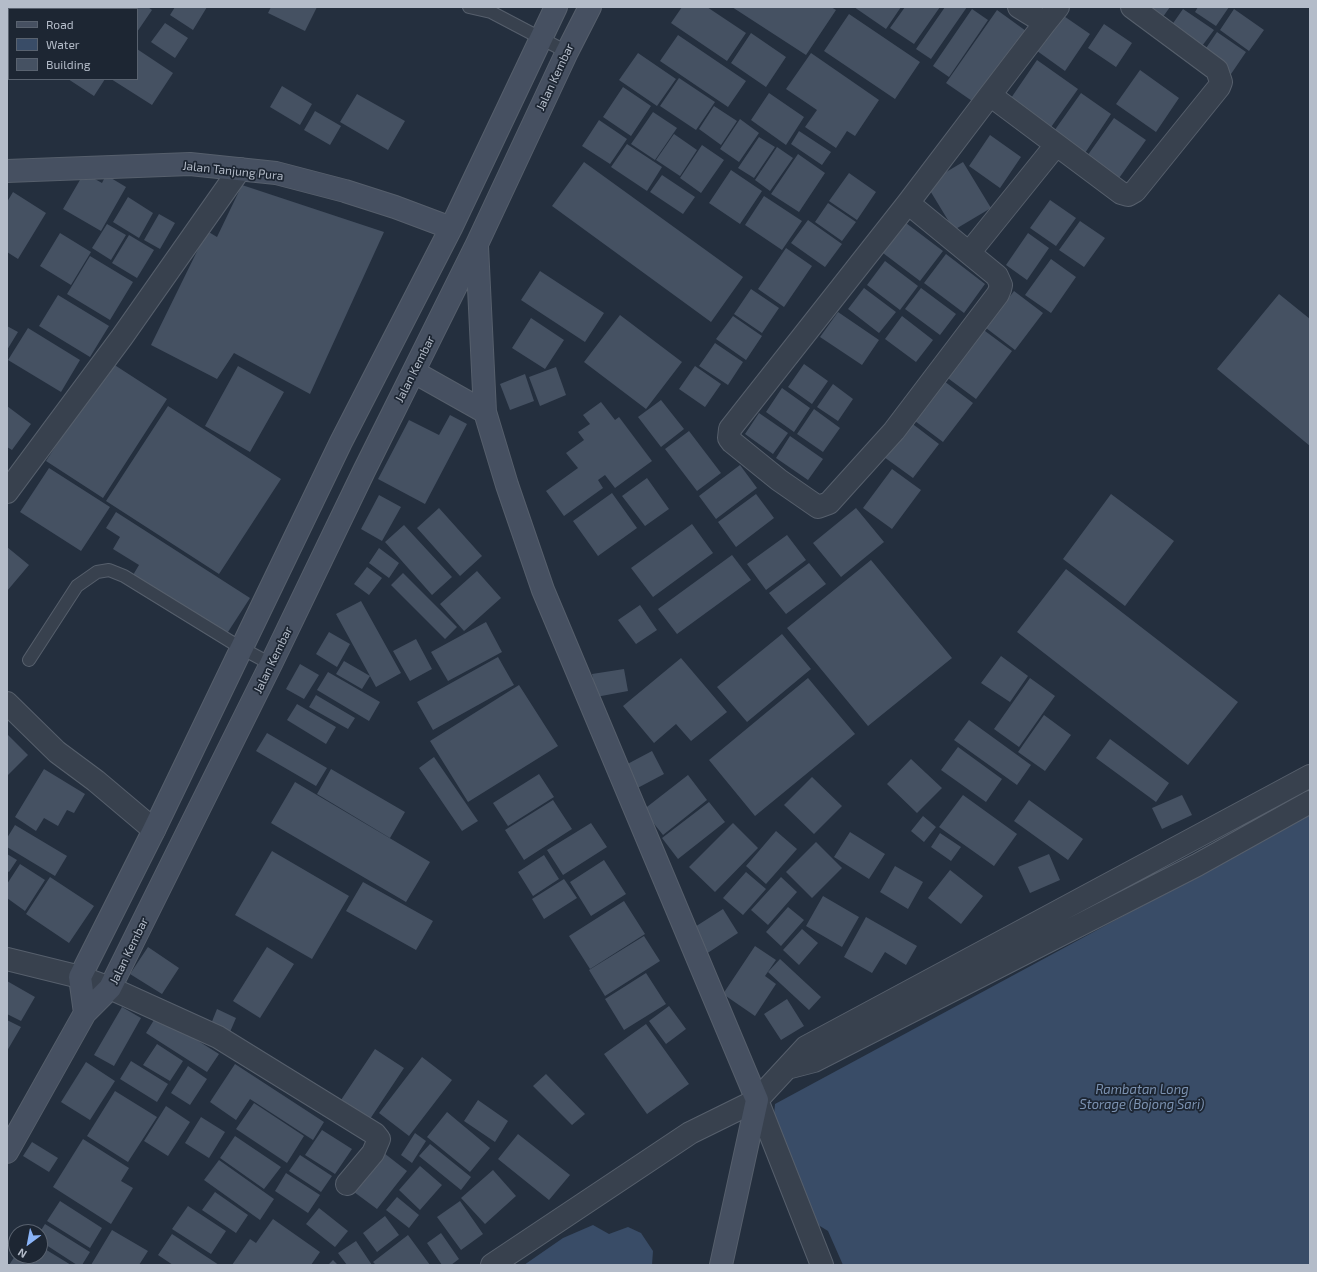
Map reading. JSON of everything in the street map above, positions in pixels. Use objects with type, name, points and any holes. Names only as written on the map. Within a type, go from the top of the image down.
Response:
[{"type":"main road","points":[[85,1013],[80,977],[154,830],[341,442],[451,228],[533,34],[556,7]]},
{"type":"main road","name":"Jalan Kembar","points":[[7,1152],[85,1013],[110,988],[477,244],[567,52],[590,7]]},
{"type":"main road","name":"Jalan Tanjung Pura","points":[[7,171],[190,164],[276,173],[345,191],[395,207],[451,228]]},
{"type":"main road","points":[[477,244],[485,412],[543,590],[757,1100],[721,1265]]},
{"type":"main road","points":[[414,372],[485,412]]},
{"type":"street","points":[[908,203],[969,253],[999,280],[1001,285],[998,294],[894,431],[829,503],[818,507],[778,480],[732,442],[729,433],[733,424],[908,203],[1051,15],[1019,7]]},
{"type":"street","points":[[990,95],[1120,193],[1132,194],[1219,87],[1221,82],[1217,70],[1132,7]]},
{"type":"street","points":[[969,253],[1056,145]]},
{"type":"street","points":[[7,492],[122,337],[240,169]]},
{"type":"street","points":[[7,703],[57,752],[96,780],[154,830]]},
{"type":"street","points":[[492,1265],[690,1133],[757,1100],[806,1047],[1310,776]]},
{"type":"street","points":[[787,1068],[821,1058],[1197,865],[1310,802]]},
{"type":"street","points":[[7,959],[80,977],[110,988],[218,1038],[375,1134],[379,1138],[373,1153],[347,1184]]},
{"type":"street","points":[[757,1100],[822,1265]]},
{"type":"lane","points":[[468,7],[491,12],[567,52]]},
{"type":"lane","points":[[28,660],[77,586],[98,572],[109,570],[124,576],[241,648],[271,664]]},
{"type":"water","name":"Rambatan Long Storage (Bojong Sari)","points":[[1310,815],[1310,1265],[843,1265],[828,1231],[815,1223],[773,1125],[775,1104]]},
{"type":"water","points":[[593,1225],[609,1234],[628,1227],[641,1233],[653,1251],[652,1265],[524,1265],[563,1238]]},
{"type":"building","points":[[7,7],[9,8],[7,70]]},
{"type":"building","points":[[47,7],[84,7],[84,8]]},
{"type":"building","points":[[148,7],[152,10],[138,31],[138,8],[118,8]]},
{"type":"building","points":[[175,7],[207,7],[193,30],[170,15]]},
{"type":"building","points":[[271,7],[317,7],[305,31],[268,13]]},
{"type":"building","points":[[682,7],[707,7],[746,33],[727,61],[671,23]]},
{"type":"building","points":[[732,7],[831,7],[836,10],[806,55]]},
{"type":"building","points":[[854,7],[901,7],[886,29]]},
{"type":"building","points":[[905,7],[940,7],[914,44],[890,28]]},
{"type":"building","points":[[945,7],[967,7],[931,59],[916,49]]},
{"type":"building","points":[[1140,7],[1170,7],[1160,21]]},
{"type":"building","points":[[1198,7],[1229,7],[1216,26],[1195,12]]},
{"type":"building","points":[[972,9],[988,20],[949,77],[933,66]]},
{"type":"building","points":[[1183,9],[1214,30],[1199,50],[1169,29]]},
{"type":"building","points":[[1234,9],[1264,30],[1249,51],[1220,30]]},
{"type":"building","points":[[997,10],[1026,31],[975,103],[946,83]]},
{"type":"building","points":[[1058,12],[1090,34],[1065,71],[1033,48]]},
{"type":"building","points":[[849,14],[920,62],[895,99],[824,51]]},
{"type":"building","points":[[165,23],[188,38],[175,58],[151,42]]},
{"type":"building","points":[[1104,24],[1132,43],[1116,67],[1088,48]]},
{"type":"building","points":[[1217,32],[1246,52],[1231,74],[1202,54]]},
{"type":"building","points":[[751,33],[786,57],[766,87],[731,63]]},
{"type":"building","points":[[678,35],[746,81],[728,107],[660,61]]},
{"type":"building","points":[[138,50],[173,73],[152,105],[113,80],[138,80]]},
{"type":"building","points":[[638,53],[676,79],[657,106],[619,80]]},
{"type":"building","points":[[811,53],[879,100],[855,136],[847,131],[836,148],[805,127],[817,110],[786,89]]},
{"type":"building","points":[[1037,60],[1078,89],[1049,130],[1009,101]]},
{"type":"building","points":[[1140,70],[1179,98],[1156,132],[1116,104]]},
{"type":"building","points":[[679,78],[715,102],[696,130],[660,106]]},
{"type":"building","points":[[70,80],[104,80],[94,96]]},
{"type":"building","points":[[282,86],[312,104],[300,125],[270,107]]},
{"type":"building","points":[[623,87],[651,106],[631,136],[603,117]]},
{"type":"building","points":[[769,93],[804,117],[786,145],[751,120]]},
{"type":"building","points":[[1081,93],[1111,114],[1083,156],[1052,134]]},
{"type":"building","points":[[357,94],[405,121],[388,150],[340,122]]},
{"type":"building","points":[[714,106],[737,121],[721,145],[699,129]]},
{"type":"building","points":[[315,111],[341,126],[330,145],[304,130]]},
{"type":"building","points":[[653,112],[677,128],[655,160],[631,144]]},
{"type":"building","points":[[1114,118],[1146,140],[1117,181],[1085,159]]},
{"type":"building","points":[[740,119],[759,133],[739,162],[720,149]]},
{"type":"building","points":[[599,120],[627,139],[610,164],[582,146]]},
{"type":"building","points":[[799,131],[831,152],[822,165],[791,144]]},
{"type":"building","points":[[674,134],[697,150],[680,176],[656,160]]},
{"type":"building","points":[[990,135],[1021,157],[1000,188],[969,166]]},
{"type":"building","points":[[759,137],[775,147],[754,178],[738,168]]},
{"type":"building","points":[[627,144],[662,167],[647,191],[611,167]]},
{"type":"building","points":[[702,145],[724,160],[701,193],[680,178]]},
{"type":"building","points":[[777,147],[793,158],[770,191],[755,180]]},
{"type":"building","points":[[798,154],[825,173],[799,212],[771,194]]},
{"type":"building","points":[[584,162],[743,277],[711,322],[552,206]]},
{"type":"building","points":[[963,162],[991,208],[954,230],[926,184]]},
{"type":"building","points":[[731,170],[762,191],[740,224],[709,203]]},
{"type":"building","points":[[84,173],[102,183],[106,175],[126,187],[101,231],[63,209]]},
{"type":"building","points":[[849,173],[876,192],[857,220],[829,201]]},
{"type":"building","points":[[662,175],[695,197],[683,214],[650,192]]},
{"type":"building","points":[[242,185],[384,232],[310,394],[234,353],[217,379],[151,345],[207,231],[217,237]]},
{"type":"building","points":[[13,192],[46,213],[18,259],[7,252],[7,202]]},
{"type":"building","points":[[764,196],[802,221],[782,250],[745,225]]},
{"type":"building","points":[[128,197],[153,213],[139,238],[113,222]]},
{"type":"building","points":[[1050,200],[1076,218],[1056,246],[1030,228]]},
{"type":"building","points":[[828,203],[856,222],[842,241],[815,222]]},
{"type":"building","points":[[159,214],[175,223],[160,249],[144,240]]},
{"type":"building","points":[[808,220],[842,244],[825,267],[791,243]]},
{"type":"building","points":[[902,220],[943,251],[920,281],[879,250]]},
{"type":"building","points":[[1080,221],[1105,238],[1084,267],[1059,250]]},
{"type":"building","points":[[107,224],[126,235],[111,260],[92,248]]},
{"type":"building","points":[[60,233],[91,252],[71,285],[40,266]]},
{"type":"building","points":[[1028,233],[1049,248],[1027,280],[1006,265]]},
{"type":"building","points":[[129,235],[154,250],[137,278],[112,263]]},
{"type":"building","points":[[786,248],[812,266],[784,307],[758,289]]},
{"type":"building","points":[[946,254],[985,284],[964,313],[924,283]]},
{"type":"building","points":[[90,256],[133,282],[110,320],[67,294]]},
{"type":"building","points":[[1051,259],[1076,277],[1051,313],[1025,295]]},
{"type":"building","points":[[885,261],[918,286],[900,310],[867,285]]},
{"type":"building","points":[[540,271],[604,313],[585,342],[521,300]]},
{"type":"building","points":[[864,288],[896,312],[879,333],[848,309]]},
{"type":"building","points":[[921,288],[956,314],[940,335],[905,309]]},
{"type":"building","points":[[751,289],[779,308],[762,333],[734,314]]},
{"type":"building","points":[[1014,291],[1043,313],[1015,350],[986,328]]},
{"type":"building","points":[[1279,294],[1310,319],[1310,446],[1217,369]]},
{"type":"building","points":[[58,295],[109,326],[90,357],[39,326]]},
{"type":"building","points":[[838,312],[879,340],[862,365],[820,337]]},
{"type":"building","points":[[620,315],[682,362],[646,409],[584,362]]},
{"type":"building","points":[[733,316],[762,336],[746,360],[716,339]]},
{"type":"building","points":[[902,316],[933,340],[916,362],[885,339]]},
{"type":"building","points":[[531,318],[564,340],[545,369],[512,348]]},
{"type":"building","points":[[7,326],[18,332],[7,350]]},
{"type":"building","points":[[28,328],[80,360],[61,392],[8,360]]},
{"type":"building","points":[[981,328],[1012,351],[976,399],[945,376]]},
{"type":"building","points":[[715,343],[743,362],[728,385],[699,366]]},
{"type":"building","points":[[110,362],[167,399],[103,498],[46,461]]},
{"type":"building","points":[[804,364],[828,381],[812,404],[788,387]]},
{"type":"building","points":[[238,366],[284,392],[250,452],[205,426]]},
{"type":"building","points":[[695,366],[721,384],[705,407],[679,389]]},
{"type":"building","points":[[556,367],[566,395],[540,406],[529,377]]},
{"type":"building","points":[[525,374],[534,401],[510,410],[500,384]]},
{"type":"building","points":[[940,378],[973,403],[943,442],[911,418]]},
{"type":"building","points":[[833,384],[853,399],[838,421],[817,407]]},
{"type":"building","points":[[782,388],[810,408],[794,432],[766,412]]},
{"type":"building","points":[[661,400],[684,429],[661,447],[638,417]]},
{"type":"building","points":[[601,402],[615,420],[619,417],[652,461],[615,488],[605,475],[598,480],[603,488],[564,516],[546,491],[578,468],[566,453],[584,440],[578,432],[590,424],[583,415]]},
{"type":"building","points":[[7,406],[31,424],[12,450],[7,447]]},
{"type":"building","points":[[168,406],[281,479],[219,574],[106,501]]},
{"type":"building","points":[[814,409],[840,428],[823,452],[797,434]]},
{"type":"building","points":[[759,413],[788,433],[773,454],[745,434]]},
{"type":"building","points":[[450,415],[467,424],[425,504],[378,479],[409,420],[439,435]]},
{"type":"building","points":[[910,422],[939,444],[913,478],[884,457]]},
{"type":"building","points":[[689,431],[721,473],[697,491],[665,449]]},
{"type":"building","points":[[790,436],[823,459],[808,480],[776,458]]},
{"type":"building","points":[[740,465],[757,488],[716,519],[699,496]]},
{"type":"building","points":[[49,468],[110,507],[81,551],[20,512]]},
{"type":"building","points":[[892,469],[921,490],[892,529],[863,508]]},
{"type":"building","points":[[647,478],[669,509],[645,526],[622,496]]},
{"type":"building","points":[[612,493],[637,528],[598,556],[573,521]]},
{"type":"building","points":[[756,494],[774,518],[736,547],[718,522]]},
{"type":"building","points":[[1111,494],[1174,541],[1125,606],[1063,559]]},
{"type":"building","points":[[379,495],[401,507],[382,541],[361,529]]},
{"type":"building","points":[[439,508],[482,556],[460,576],[417,528]]},
{"type":"building","points":[[856,508],[884,542],[841,577],[813,543]]},
{"type":"building","points":[[116,512],[250,598],[226,635],[133,575],[139,565],[113,549],[120,537],[106,528]]},
{"type":"building","points":[[692,524],[713,553],[653,597],[631,568]]},
{"type":"building","points":[[404,525],[452,577],[432,595],[385,542]]},
{"type":"building","points":[[787,535],[806,560],[766,590],[747,564]]},
{"type":"building","points":[[7,547],[29,565],[7,591]]},
{"type":"building","points":[[379,548],[399,563],[389,578],[369,563]]},
{"type":"building","points":[[732,555],[751,580],[677,634],[658,609]]},
{"type":"building","points":[[871,560],[952,658],[868,726],[787,628]]},
{"type":"building","points":[[809,563],[826,584],[786,614],[769,593]]},
{"type":"building","points":[[367,567],[382,578],[369,595],[354,584]]},
{"type":"building","points":[[1066,569],[1238,702],[1188,765],[1017,632]]},
{"type":"building","points":[[477,571],[501,598],[464,631],[440,604]]},
{"type":"building","points":[[403,573],[457,627],[445,639],[391,585]]},
{"type":"building","points":[[361,601],[401,673],[376,687],[336,614]]},
{"type":"building","points":[[640,605],[657,630],[636,644],[618,620]]},
{"type":"building","points":[[486,622],[502,652],[448,681],[431,652]]},
{"type":"building","points":[[329,632],[350,644],[337,667],[316,654]]},
{"type":"building","points":[[782,634],[811,669],[747,722],[717,687]]},
{"type":"building","points":[[416,639],[432,669],[410,681],[393,651]]},
{"type":"building","points":[[1001,656],[1028,676],[1010,702],[981,683]]},
{"type":"building","points":[[498,657],[514,685],[433,730],[417,702]]},
{"type":"building","points":[[681,658],[727,712],[691,741],[676,724],[654,743],[623,706]]},
{"type":"building","points":[[344,661],[370,676],[362,689],[336,674]]},
{"type":"building","points":[[300,664],[319,675],[304,699],[286,689]]},
{"type":"building","points":[[624,669],[628,691],[596,697],[592,674]]},
{"type":"building","points":[[328,672],[380,702],[369,721],[317,690]]},
{"type":"building","points":[[808,678],[855,734],[755,816],[709,760]]},
{"type":"building","points":[[1030,678],[1055,696],[1019,747],[994,729]]},
{"type":"building","points":[[519,685],[558,746],[468,802],[430,741]]},
{"type":"building","points":[[316,695],[355,718],[348,729],[309,707]]},
{"type":"building","points":[[297,704],[336,727],[326,744],[287,720]]},
{"type":"building","points":[[1044,715],[1071,735],[1045,771],[1018,752]]},
{"type":"building","points":[[969,720],[1031,765],[1017,785],[954,740]]},
{"type":"building","points":[[267,733],[327,768],[316,786],[256,751]]},
{"type":"building","points":[[7,734],[28,755],[7,776]]},
{"type":"building","points":[[1110,739],[1169,783],[1156,802],[1096,758]]},
{"type":"building","points":[[958,747],[1002,779],[986,802],[941,770]]},
{"type":"building","points":[[652,751],[664,774],[630,792],[618,769]]},
{"type":"building","points":[[434,757],[478,821],[462,831],[419,768]]},
{"type":"building","points":[[911,759],[942,788],[917,813],[887,784]]},
{"type":"building","points":[[44,769],[85,794],[74,813],[67,810],[58,826],[44,818],[36,831],[15,817]]},
{"type":"building","points":[[331,769],[405,812],[390,838],[317,794]]},
{"type":"building","points":[[539,774],[554,797],[508,826],[493,803]]},
{"type":"building","points":[[688,775],[707,800],[663,835],[643,810]]},
{"type":"building","points":[[812,777],[842,806],[814,834],[784,805]]},
{"type":"building","points":[[295,782],[430,862],[406,902],[271,823]]},
{"type":"building","points":[[963,795],[1017,834],[994,866],[939,827]]},
{"type":"building","points":[[1182,795],[1192,815],[1162,829],[1152,808]]},
{"type":"building","points":[[553,800],[572,829],[524,860],[505,830]]},
{"type":"building","points":[[1029,800],[1083,839],[1068,860],[1014,821]]},
{"type":"building","points":[[709,802],[725,822],[678,859],[662,838]]},
{"type":"building","points":[[923,816],[936,827],[924,842],[911,831]]},
{"type":"building","points":[[591,823],[607,847],[563,875],[547,850]]},
{"type":"building","points":[[733,823],[758,848],[715,892],[689,867]]},
{"type":"building","points":[[15,825],[67,856],[55,876],[7,847],[7,838]]},
{"type":"building","points":[[776,831],[797,849],[766,884],[746,866]]},
{"type":"building","points":[[850,832],[885,854],[869,879],[834,857]]},
{"type":"building","points":[[940,833],[961,847],[951,861],[931,847]]},
{"type":"building","points":[[816,842],[842,868],[812,898],[786,872]]},
{"type":"building","points":[[272,851],[349,896],[312,959],[235,915]]},
{"type":"building","points":[[7,854],[17,860],[9,872],[7,871]]},
{"type":"building","points":[[1049,854],[1060,880],[1030,893],[1018,867]]},
{"type":"building","points":[[544,855],[559,879],[533,896],[518,872]]},
{"type":"building","points":[[604,860],[626,894],[591,916],[570,882]]},
{"type":"building","points":[[20,864],[45,880],[25,911],[7,898],[7,884]]},
{"type":"building","points":[[895,866],[923,882],[908,909],[880,892]]},
{"type":"building","points":[[950,870],[983,896],[961,924],[928,898]]},
{"type":"building","points":[[746,872],[766,889],[743,915],[723,898]]},
{"type":"building","points":[[50,877],[94,906],[69,943],[26,914]]},
{"type":"building","points":[[781,877],[797,892],[768,925],[751,910]]},
{"type":"building","points":[[564,879],[577,898],[544,919],[532,899]]},
{"type":"building","points":[[363,882],[433,921],[416,950],[346,911]]},
{"type":"building","points":[[823,896],[859,917],[842,947],[806,926]]},
{"type":"building","points":[[624,901],[645,934],[590,969],[569,936]]},
{"type":"building","points":[[788,907],[804,920],[781,946],[766,932]]},
{"type":"building","points":[[723,909],[738,933],[703,956],[687,932]]},
{"type":"building","points":[[866,917],[917,946],[906,965],[885,952],[872,973],[844,957]]},
{"type":"building","points":[[802,929],[818,943],[799,965],[783,950]]},
{"type":"building","points":[[644,936],[660,961],[605,996],[589,970]]},
{"type":"building","points":[[755,946],[776,960],[765,976],[776,984],[755,1016],[723,994]]},
{"type":"building","points":[[148,947],[179,968],[162,994],[130,974]]},
{"type":"building","points":[[267,947],[294,964],[260,1018],[233,1001]]},
{"type":"building","points":[[780,959],[821,997],[809,1010],[768,972]]},
{"type":"building","points":[[646,973],[666,1004],[624,1030],[605,999]]},
{"type":"building","points":[[7,981],[35,997],[21,1021],[7,1014]]},
{"type":"building","points":[[787,999],[804,1026],[781,1040],[764,1014]]},
{"type":"building","points":[[669,1006],[686,1029],[666,1044],[649,1021]]},
{"type":"building","points":[[122,1007],[141,1018],[114,1066],[94,1055]]},
{"type":"building","points":[[217,1009],[236,1018],[230,1032],[211,1024]]},
{"type":"building","points":[[157,1015],[219,1054],[207,1072],[146,1033]]},
{"type":"building","points":[[7,1020],[21,1027],[7,1051]]},
{"type":"building","points":[[646,1024],[689,1084],[647,1114],[604,1054]]},
{"type":"building","points":[[157,1044],[183,1061],[170,1081],[143,1065]]},
{"type":"building","points":[[375,1049],[404,1068],[368,1122],[339,1103]]},
{"type":"building","points":[[422,1057],[452,1080],[409,1136],[379,1113]]},
{"type":"building","points":[[131,1061],[168,1084],[157,1102],[120,1079]]},
{"type":"building","points":[[86,1062],[115,1081],[90,1120],[61,1102]]},
{"type":"building","points":[[235,1064],[324,1122],[313,1140],[250,1099],[236,1120],[210,1102]]},
{"type":"building","points":[[188,1066],[207,1079],[190,1105],[171,1093]]},
{"type":"building","points":[[546,1074],[585,1114],[572,1125],[533,1086]]},
{"type":"building","points":[[115,1091],[157,1117],[128,1162],[87,1136]]},
{"type":"building","points":[[478,1100],[508,1121],[495,1142],[464,1121]]},
{"type":"building","points":[[254,1103],[304,1136],[287,1163],[236,1129]]},
{"type":"building","points":[[166,1106],[190,1122],[168,1156],[144,1141]]},
{"type":"building","points":[[447,1112],[490,1148],[470,1172],[427,1137]]},
{"type":"building","points":[[201,1117],[225,1132],[209,1158],[185,1143]]},
{"type":"building","points":[[322,1130],[352,1149],[335,1174],[305,1155]]},
{"type":"building","points":[[415,1133],[426,1141],[412,1163],[401,1155]]},
{"type":"building","points":[[518,1134],[570,1175],[549,1200],[498,1159]]},
{"type":"building","points":[[235,1136],[281,1167],[264,1189],[220,1158]]},
{"type":"building","points":[[83,1139],[129,1168],[121,1181],[133,1188],[111,1224],[53,1187]]},
{"type":"building","points":[[32,1142],[58,1158],[49,1172],[23,1156]]},
{"type":"building","points":[[430,1144],[471,1177],[461,1190],[419,1156]]},
{"type":"building","points":[[384,1153],[407,1171],[377,1209],[354,1192]]},
{"type":"building","points":[[300,1155],[332,1176],[321,1192],[289,1171]]},
{"type":"building","points":[[219,1160],[274,1199],[260,1220],[204,1180]]},
{"type":"building","points":[[420,1166],[442,1185],[420,1210],[399,1190]]},
{"type":"building","points":[[493,1170],[516,1196],[485,1224],[461,1198]]},
{"type":"building","points":[[286,1173],[320,1195],[308,1213],[275,1191]]},
{"type":"building","points":[[215,1192],[248,1215],[236,1233],[202,1210]]},
{"type":"building","points":[[397,1197],[419,1215],[409,1228],[386,1210]]},
{"type":"building","points":[[60,1201],[102,1228],[90,1248],[47,1221]]},
{"type":"building","points":[[460,1201],[483,1234],[461,1250],[437,1217]]},
{"type":"building","points":[[188,1206],[226,1231],[211,1254],[172,1229]]},
{"type":"building","points":[[319,1208],[348,1231],[335,1247],[306,1224]]},
{"type":"building","points":[[385,1216],[399,1235],[377,1252],[363,1233]]},
{"type":"building","points":[[273,1219],[320,1252],[311,1265],[232,1265],[250,1239],[256,1243]]},
{"type":"building","points":[[48,1226],[90,1252],[82,1265],[77,1265],[48,1246]]},
{"type":"building","points":[[112,1230],[148,1251],[139,1265],[91,1265]]},
{"type":"building","points":[[441,1233],[459,1259],[451,1265],[442,1265],[427,1243]]},
{"type":"building","points":[[172,1234],[219,1265],[173,1265],[158,1255]]},
{"type":"building","points":[[408,1235],[430,1265],[376,1265],[373,1262]]},
{"type":"building","points":[[356,1241],[372,1265],[347,1265],[338,1253]]},
{"type":"building","points":[[48,1251],[71,1265],[9,1265],[48,1264]]},
{"type":"building","points":[[333,1260],[338,1265],[328,1265]]}]
